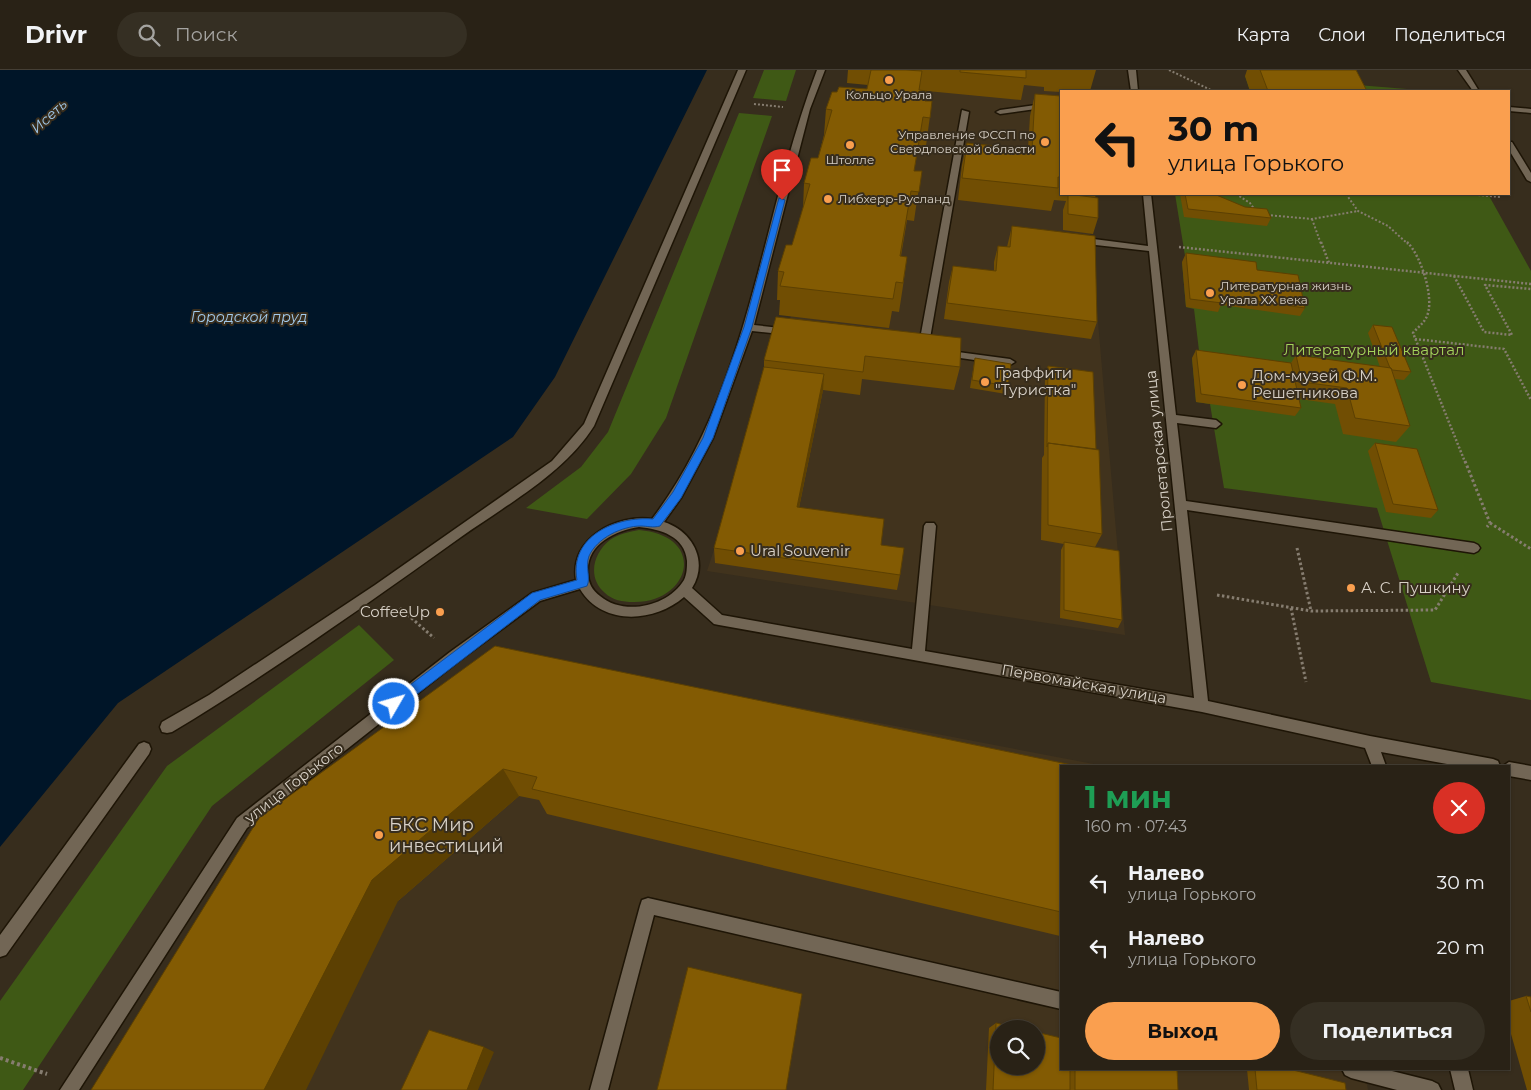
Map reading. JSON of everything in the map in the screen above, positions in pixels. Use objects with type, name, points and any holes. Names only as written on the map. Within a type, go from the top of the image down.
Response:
[{"type":"street","points":[[167,727],[214,699],[378,589],[556,464],[589,426],[742,70]]},
{"type":"street","points":[[656,523],[677,495],[708,438],[748,327],[806,109],[821,70]]},
{"type":"street","points":[[1132,70],[1135,90]]},
{"type":"street","points":[[1462,70],[1475,90]]},
{"type":"street","points":[[1000,112],[1043,106],[1060,108]]},
{"type":"street","points":[[1510,109],[1531,111]]},
{"type":"street","points":[[965,112],[918,350],[1010,362]]},
{"type":"street","points":[[1510,146],[1531,180]]},
{"type":"street","name":"Пролетарская улица","points":[[1146,195],[1202,706]]},
{"type":"street","points":[[1072,239],[1153,249]]},
{"type":"street","points":[[748,327],[799,334]]},
{"type":"street","points":[[1171,418],[1216,424]]},
{"type":"street","points":[[1180,505],[1474,548]]},
{"type":"street","points":[[639,522],[656,523],[671,529],[683,537],[691,549],[694,562],[693,569],[684,590],[655,609],[637,612],[619,610],[603,605],[590,595],[583,583],[580,569],[584,555],[593,542],[606,532],[622,525],[639,522]]},
{"type":"street","points":[[918,654],[930,526]]},
{"type":"street","name":"улица Горького","points":[[69,1090],[242,823],[455,656],[536,597],[583,583]]},
{"type":"street","name":"Первомайская улица","points":[[684,590],[718,620],[918,654],[1202,706],[1370,743],[1488,765]]},
{"type":"street","points":[[1370,743],[1379,765]]},
{"type":"street","points":[[0,949],[144,749]]},
{"type":"street","points":[[1510,769],[1531,774]]},
{"type":"street","points":[[599,1090],[648,906],[1060,1001]]},
{"type":"street","points":[[1355,1070],[1432,1090]]},
{"type":"street","points":[[1459,1070],[1464,1090]]},
{"type":"path","points":[[1169,70],[1211,90]]},
{"type":"path","points":[[727,102],[806,109]]},
{"type":"path","points":[[1238,195],[1250,203],[1259,215],[1312,219],[1358,211]]},
{"type":"path","points":[[1347,195],[1358,211],[1388,226],[1410,245],[1424,272],[1430,290],[1428,317],[1413,333],[1490,523],[1531,550]]},
{"type":"path","points":[[1475,195],[1501,198]]},
{"type":"path","points":[[1312,219],[1329,263]]},
{"type":"path","points":[[1174,246],[1531,284]]},
{"type":"path","points":[[1454,276],[1484,332],[1512,335],[1485,285],[1531,289]]},
{"type":"path","points":[[1416,339],[1504,349],[1531,400]]},
{"type":"path","points":[[1291,521],[1311,611]]},
{"type":"path","points":[[1212,594],[1311,611],[1435,610],[1490,523]]},
{"type":"path","points":[[378,589],[455,656]]},
{"type":"path","points":[[1291,608],[1306,682]]},
{"type":"shaded area","points":[[872,70],[983,70],[1078,81],[1079,90],[1060,90],[1060,195],[1087,195],[1125,635],[707,571]]},
{"type":"shaded area","points":[[503,651],[1099,765],[1060,765],[1060,1070],[1364,1070],[1368,1090],[100,1090]]},
{"type":"green space","points":[[764,70],[796,70],[786,101],[753,98]]},
{"type":"green space","points":[[1245,76],[1420,90],[1250,90]]},
{"type":"green space","points":[[739,113],[772,116],[666,418],[631,474],[587,519],[526,508],[581,467],[608,432]]},
{"type":"green space","name":"Литературный квартал","points":[[1175,195],[1489,195],[1531,271],[1531,700],[1431,682],[1377,508],[1224,488],[1210,404],[1196,402],[1192,358],[1200,359],[1194,309],[1186,307],[1182,262],[1186,262]]},
{"type":"green space","points":[[639,530],[661,535],[675,544],[683,556],[684,569],[679,581],[668,592],[653,599],[625,602],[611,597],[599,587],[594,573],[594,566],[604,545],[610,540],[628,532]]},
{"type":"green space","points":[[359,625],[394,660],[212,806],[23,1090],[0,1090],[0,1001],[167,766]]},
{"type":"water","name":"Городской пруд","points":[[0,70],[707,70],[555,377],[513,437],[118,703],[0,847]]},
{"type":"building","points":[[871,70],[922,71],[919,90],[927,91],[925,101],[932,101],[930,118],[923,117],[914,171],[922,171],[919,192],[911,191],[900,256],[907,257],[903,283],[896,282],[893,299],[780,286],[784,272],[778,271],[786,245],[792,245],[810,184],[804,183],[811,158],[818,158],[832,110],[826,109],[832,92],[837,92],[839,87],[867,89]]},
{"type":"building","points":[[960,70],[1026,70],[1026,78],[960,72]]},
{"type":"building","points":[[1260,70],[1356,70],[1366,90],[1268,90]]},
{"type":"building","points":[[1035,94],[1060,96],[1060,177],[1058,177],[1058,188],[962,178],[967,143],[1032,150]]},
{"type":"building","points":[[1068,195],[1098,198],[1098,218],[1068,214]]},
{"type":"building","points":[[1185,195],[1216,195],[1245,207],[1267,209],[1271,218],[1188,209]]},
{"type":"building","points":[[1012,226],[1095,236],[1097,322],[947,303],[953,266],[996,271],[998,246],[1010,247]]},
{"type":"building","points":[[1186,253],[1256,262],[1257,270],[1298,275],[1305,308],[1221,296],[1222,303],[1190,299]]},
{"type":"building","points":[[776,317],[961,338],[960,367],[865,356],[863,372],[764,360]]},
{"type":"building","points":[[1373,325],[1392,327],[1411,372],[1392,370],[1390,368]]},
{"type":"building","name":"Дом-музей Ф.М. Решетникова","points":[[1196,350],[1291,363],[1301,408],[1201,394]]},
{"type":"building","points":[[1296,355],[1391,368],[1410,426],[1355,418],[1347,388],[1302,382]]},
{"type":"building","points":[[975,358],[1011,364],[1008,386],[972,380]]},
{"type":"building","points":[[1048,366],[1093,372],[1096,449],[1048,443],[1047,447]]},
{"type":"building","points":[[764,367],[824,374],[797,507],[884,519],[881,545],[904,548],[900,575],[714,548]]},
{"type":"building","points":[[1048,443],[1099,450],[1102,534],[1048,525]]},
{"type":"building","points":[[1375,443],[1417,449],[1438,510],[1393,504]]},
{"type":"building","points":[[1064,542],[1119,551],[1122,620],[1064,610]]},
{"type":"building","points":[[495,646],[1072,765],[1060,765],[1060,912],[532,789],[537,777],[503,769],[372,880],[264,1090],[91,1090],[259,818]]},
{"type":"building","points":[[688,967],[802,994],[786,1090],[657,1090]]},
{"type":"building","points":[[1526,996],[1531,997],[1531,1012]]},
{"type":"building","points":[[429,1030],[484,1047],[467,1090],[401,1090]]},
{"type":"building","points":[[1045,1034],[1060,1038],[1060,1070],[1070,1070],[1070,1090],[993,1090],[994,1075],[1045,1075]]},
{"type":"building","points":[[1075,1070],[1177,1070],[1178,1090],[1075,1090]]},
{"type":"building","points":[[1255,1070],[1293,1070],[1345,1083],[1346,1090],[1257,1090]]},
{"type":"place","name":"Кольцо Урала","points":[[889,80]]},
{"type":"place","name":"Управление ФССП по Свердловской области","points":[[1045,142]]},
{"type":"place","name":"Штолле","points":[[850,145]]},
{"type":"place","name":"Либхерр-Русланд","points":[[828,199]]},
{"type":"place","name":"Литературная жизнь Урала XX века","points":[[1210,293]]},
{"type":"place","name":"Граффити \"Туристка\"","points":[[985,382]]},
{"type":"place","name":"Дом-музей Ф.М. Решетникова","points":[[1242,385]]},
{"type":"place","name":"Ural Souvenir","points":[[740,551]]},
{"type":"place","name":"А. С. Пушкину","points":[[1351,588]]},
{"type":"place","name":"CoffeeUp","points":[[440,612]]},
{"type":"place","name":"БКС Мир инвестиций","points":[[379,835]]},
{"type":"route","points":[[394,704],[455,656],[536,597],[583,583],[580,569],[584,555],[593,542],[606,532],[622,525],[639,522],[656,523],[677,495],[708,438],[748,327],[782,200]]},
{"type":"water label","name":"Исеть","points":[[49,116]]}]
